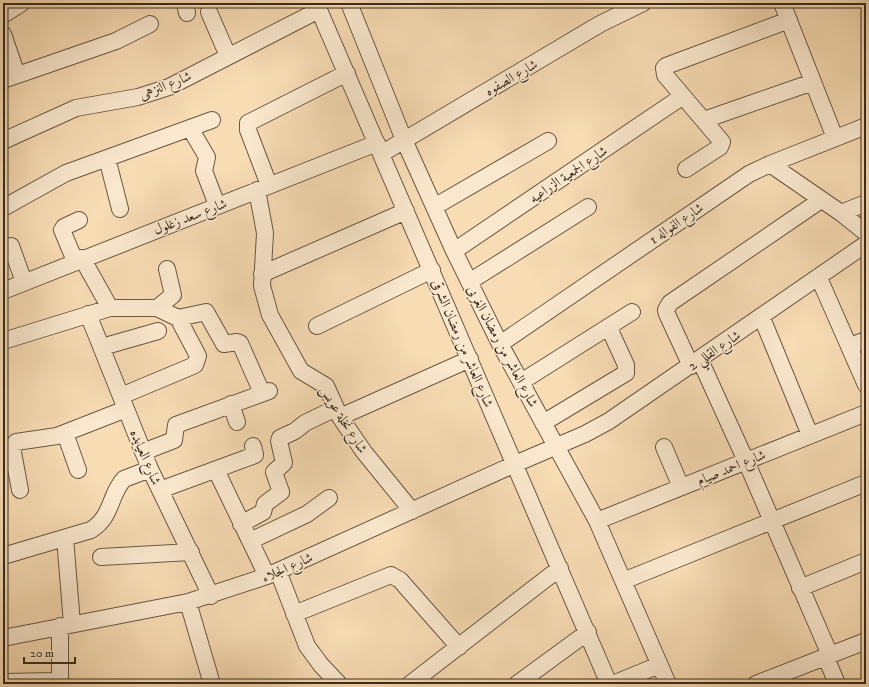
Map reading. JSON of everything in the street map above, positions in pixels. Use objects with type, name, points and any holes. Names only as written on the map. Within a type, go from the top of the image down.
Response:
[{"type":"street","points":[[3,15],[22,3]]},
{"type":"street","name":"شارع العاشر من رمضان الغربى","points":[[349,3],[404,140],[454,251],[500,344],[596,521],[668,684]]},
{"type":"street","name":"شارع الصفوه","points":[[379,148],[404,140],[600,24],[643,3]]},
{"type":"street","points":[[782,3],[835,138]]},
{"type":"street","name":"شارع النزهى","points":[[3,140],[76,108],[154,93],[228,56],[318,6]]},
{"type":"street","name":"شارع العاشر من رمضان الشرقى","points":[[318,6],[588,632],[609,684]]},
{"type":"street","points":[[208,12],[228,56]]},
{"type":"street","points":[[686,170],[721,145],[720,140],[665,75],[664,68],[789,20]]},
{"type":"street","points":[[3,34],[10,78],[116,41],[150,24]]},
{"type":"street","name":"شارع نخلة عويس","points":[[347,73],[248,124],[248,130],[263,188],[265,233],[262,274],[265,300],[276,328],[298,367],[326,386],[338,413],[364,452],[412,511]]},
{"type":"street","points":[[704,120],[813,82]]},
{"type":"street","name":"شارع الجمعية الزراعيه","points":[[454,251],[683,96]]},
{"type":"street","points":[[3,208],[66,173],[212,120]]},
{"type":"street","name":"شارع الفواله 1","points":[[500,344],[737,181],[770,164],[866,126]]},
{"type":"street","points":[[190,128],[207,157],[204,171],[217,205]]},
{"type":"street","points":[[434,207],[548,141]]},
{"type":"street","name":"شارع سعد زغلول","points":[[3,291],[217,205],[379,148]]},
{"type":"street","points":[[107,158],[120,209]]},
{"type":"street","points":[[770,164],[841,213],[866,233]]},
{"type":"street","points":[[821,200],[667,306],[667,314],[696,363],[746,461],[828,656],[837,684]]},
{"type":"street","points":[[841,213],[866,203]]},
{"type":"street","points":[[469,282],[588,207]]},
{"type":"street","points":[[262,274],[406,211]]},
{"type":"street","points":[[79,220],[64,227],[62,230],[79,260],[110,308]]},
{"type":"street","name":"شارع القللي 2","points":[[556,447],[609,421],[762,318],[866,244]]},
{"type":"street","points":[[10,246],[24,282]]},
{"type":"street","points":[[157,308],[173,295],[166,269]]},
{"type":"street","points":[[317,326],[432,270]]},
{"type":"street","points":[[819,278],[866,385]]},
{"type":"street","points":[[3,341],[110,308],[157,308],[178,318],[196,352],[198,361],[195,365],[65,433],[48,438],[19,441],[14,444],[12,447],[20,490]]},
{"type":"street","points":[[143,452],[174,440],[176,425],[265,392],[240,343],[224,344],[208,313],[204,312],[178,318]]},
{"type":"street","points":[[521,382],[609,328],[632,312]]},
{"type":"street","name":"شارع العيايده","points":[[88,314],[150,469],[211,596]]},
{"type":"street","points":[[762,318],[810,435]]},
{"type":"street","points":[[543,423],[626,373],[626,365],[609,328]]},
{"type":"street","points":[[102,348],[158,331]]},
{"type":"street","points":[[850,346],[866,340]]},
{"type":"street","points":[[241,524],[263,512],[265,504],[280,492],[274,472],[284,463],[279,442],[280,438],[295,431],[305,423],[338,413],[470,359]]},
{"type":"street","points":[[231,404],[237,422]]},
{"type":"street","name":"شارع احمد صيام","points":[[596,521],[866,413]]},
{"type":"street","points":[[65,433],[76,471]]},
{"type":"street","points":[[160,490],[255,455],[253,446]]},
{"type":"street","name":"شارع الجلاء","points":[[3,638],[188,602],[211,596],[272,574],[515,464],[556,447]]},
{"type":"street","points":[[664,447],[681,487]]},
{"type":"street","points":[[3,556],[84,533],[97,526],[107,514],[122,481],[150,469]]},
{"type":"street","points":[[216,470],[250,541],[272,574],[294,614],[302,636],[314,656],[339,684]]},
{"type":"street","points":[[623,580],[866,483]]},
{"type":"street","points":[[250,541],[307,514],[329,498]]},
{"type":"street","points":[[3,682],[29,683],[55,681],[60,678],[66,625],[65,538]]},
{"type":"street","points":[[101,557],[191,552]]},
{"type":"street","points":[[800,588],[866,560]]},
{"type":"street","points":[[410,684],[560,568]]},
{"type":"street","points":[[294,614],[390,575],[400,580],[459,647]]},
{"type":"street","points":[[188,602],[210,683]]},
{"type":"street","points":[[517,684],[588,632]]},
{"type":"street","points":[[756,684],[866,641]]},
{"type":"street","points":[[614,684],[659,665]]}]
